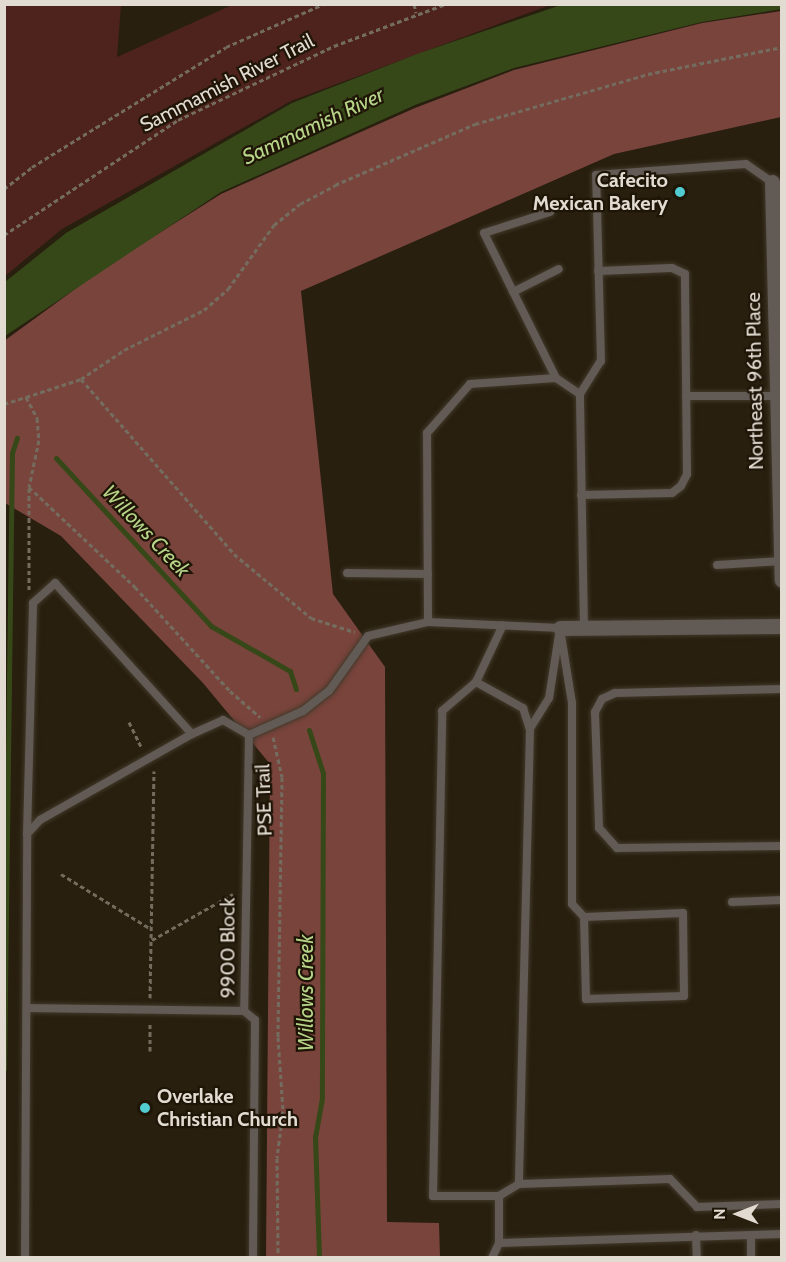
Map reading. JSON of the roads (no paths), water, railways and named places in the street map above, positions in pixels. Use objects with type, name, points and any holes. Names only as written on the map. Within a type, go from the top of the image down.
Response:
[{"type":"street","name":"Northeast 96th Place","points":[[775,190],[778,327],[778,378],[775,396],[782,580]]},
{"type":"street","points":[[560,628],[782,626]]},
{"type":"lane","points":[[584,627],[580,394],[601,362],[596,175],[746,164],[775,190]]},
{"type":"lane","points":[[550,212],[484,233],[556,378],[580,394]]},
{"type":"lane","points":[[581,495],[677,491],[687,474],[685,274],[672,268],[598,271]]},
{"type":"lane","points":[[513,292],[558,269]]},
{"type":"lane","points":[[428,622],[427,433],[470,384],[556,378]]},
{"type":"lane","points":[[686,396],[775,396]]},
{"type":"lane","points":[[717,565],[781,561]]},
{"type":"lane","points":[[346,573],[428,574]]},
{"type":"lane","points":[[25,1257],[28,1008],[27,834],[33,603],[55,583],[192,734]]},
{"type":"lane","points":[[27,834],[40,820],[192,734],[223,720],[249,735],[303,711],[329,691],[368,636],[428,622],[560,628]]},
{"type":"lane","points":[[503,626],[476,682],[442,711],[433,1196],[500,1196],[519,1184],[670,1179],[697,1207],[782,1204]]},
{"type":"lane","points":[[530,729],[549,698],[560,628]]},
{"type":"lane","points":[[560,628],[572,703],[572,904],[584,917],[586,999],[684,996],[683,913],[584,917]]},
{"type":"lane","points":[[476,682],[523,708],[530,729],[519,1184]]},
{"type":"lane","points":[[782,689],[615,693],[602,699],[595,712],[599,828],[617,848],[782,846]]},
{"type":"lane","name":"9900 Block","points":[[249,735],[244,1011],[255,1020],[253,1257]]},
{"type":"lane","points":[[732,902],[782,900]]},
{"type":"lane","points":[[28,1008],[244,1011]]},
{"type":"lane","points":[[492,1257],[499,1243],[500,1196]]},
{"type":"lane","points":[[499,1243],[782,1234]]},
{"type":"lane","points":[[696,1235],[697,1257]]},
{"type":"lane","points":[[750,1235],[751,1257]]},
{"type":"water","name":"Sammamish River","points":[[564,4],[781,4],[782,9],[702,22],[514,68],[415,105],[221,192],[5,336],[5,282],[66,233],[292,103],[417,54]]},
{"type":"waterway","points":[[4,1069],[12,453],[17,438]]},
{"type":"waterway","name":"Willows Creek","points":[[56,458],[211,626],[290,671],[296,689]]},
{"type":"waterway","name":"Willows Creek","points":[[309,730],[323,773],[322,1098],[315,1136],[319,1258]]},
{"type":"place","name":"Cafecito Mexican Bakery","points":[[680,192]]},
{"type":"place","name":"Overlake Christian Church","points":[[145,1108]]}]
